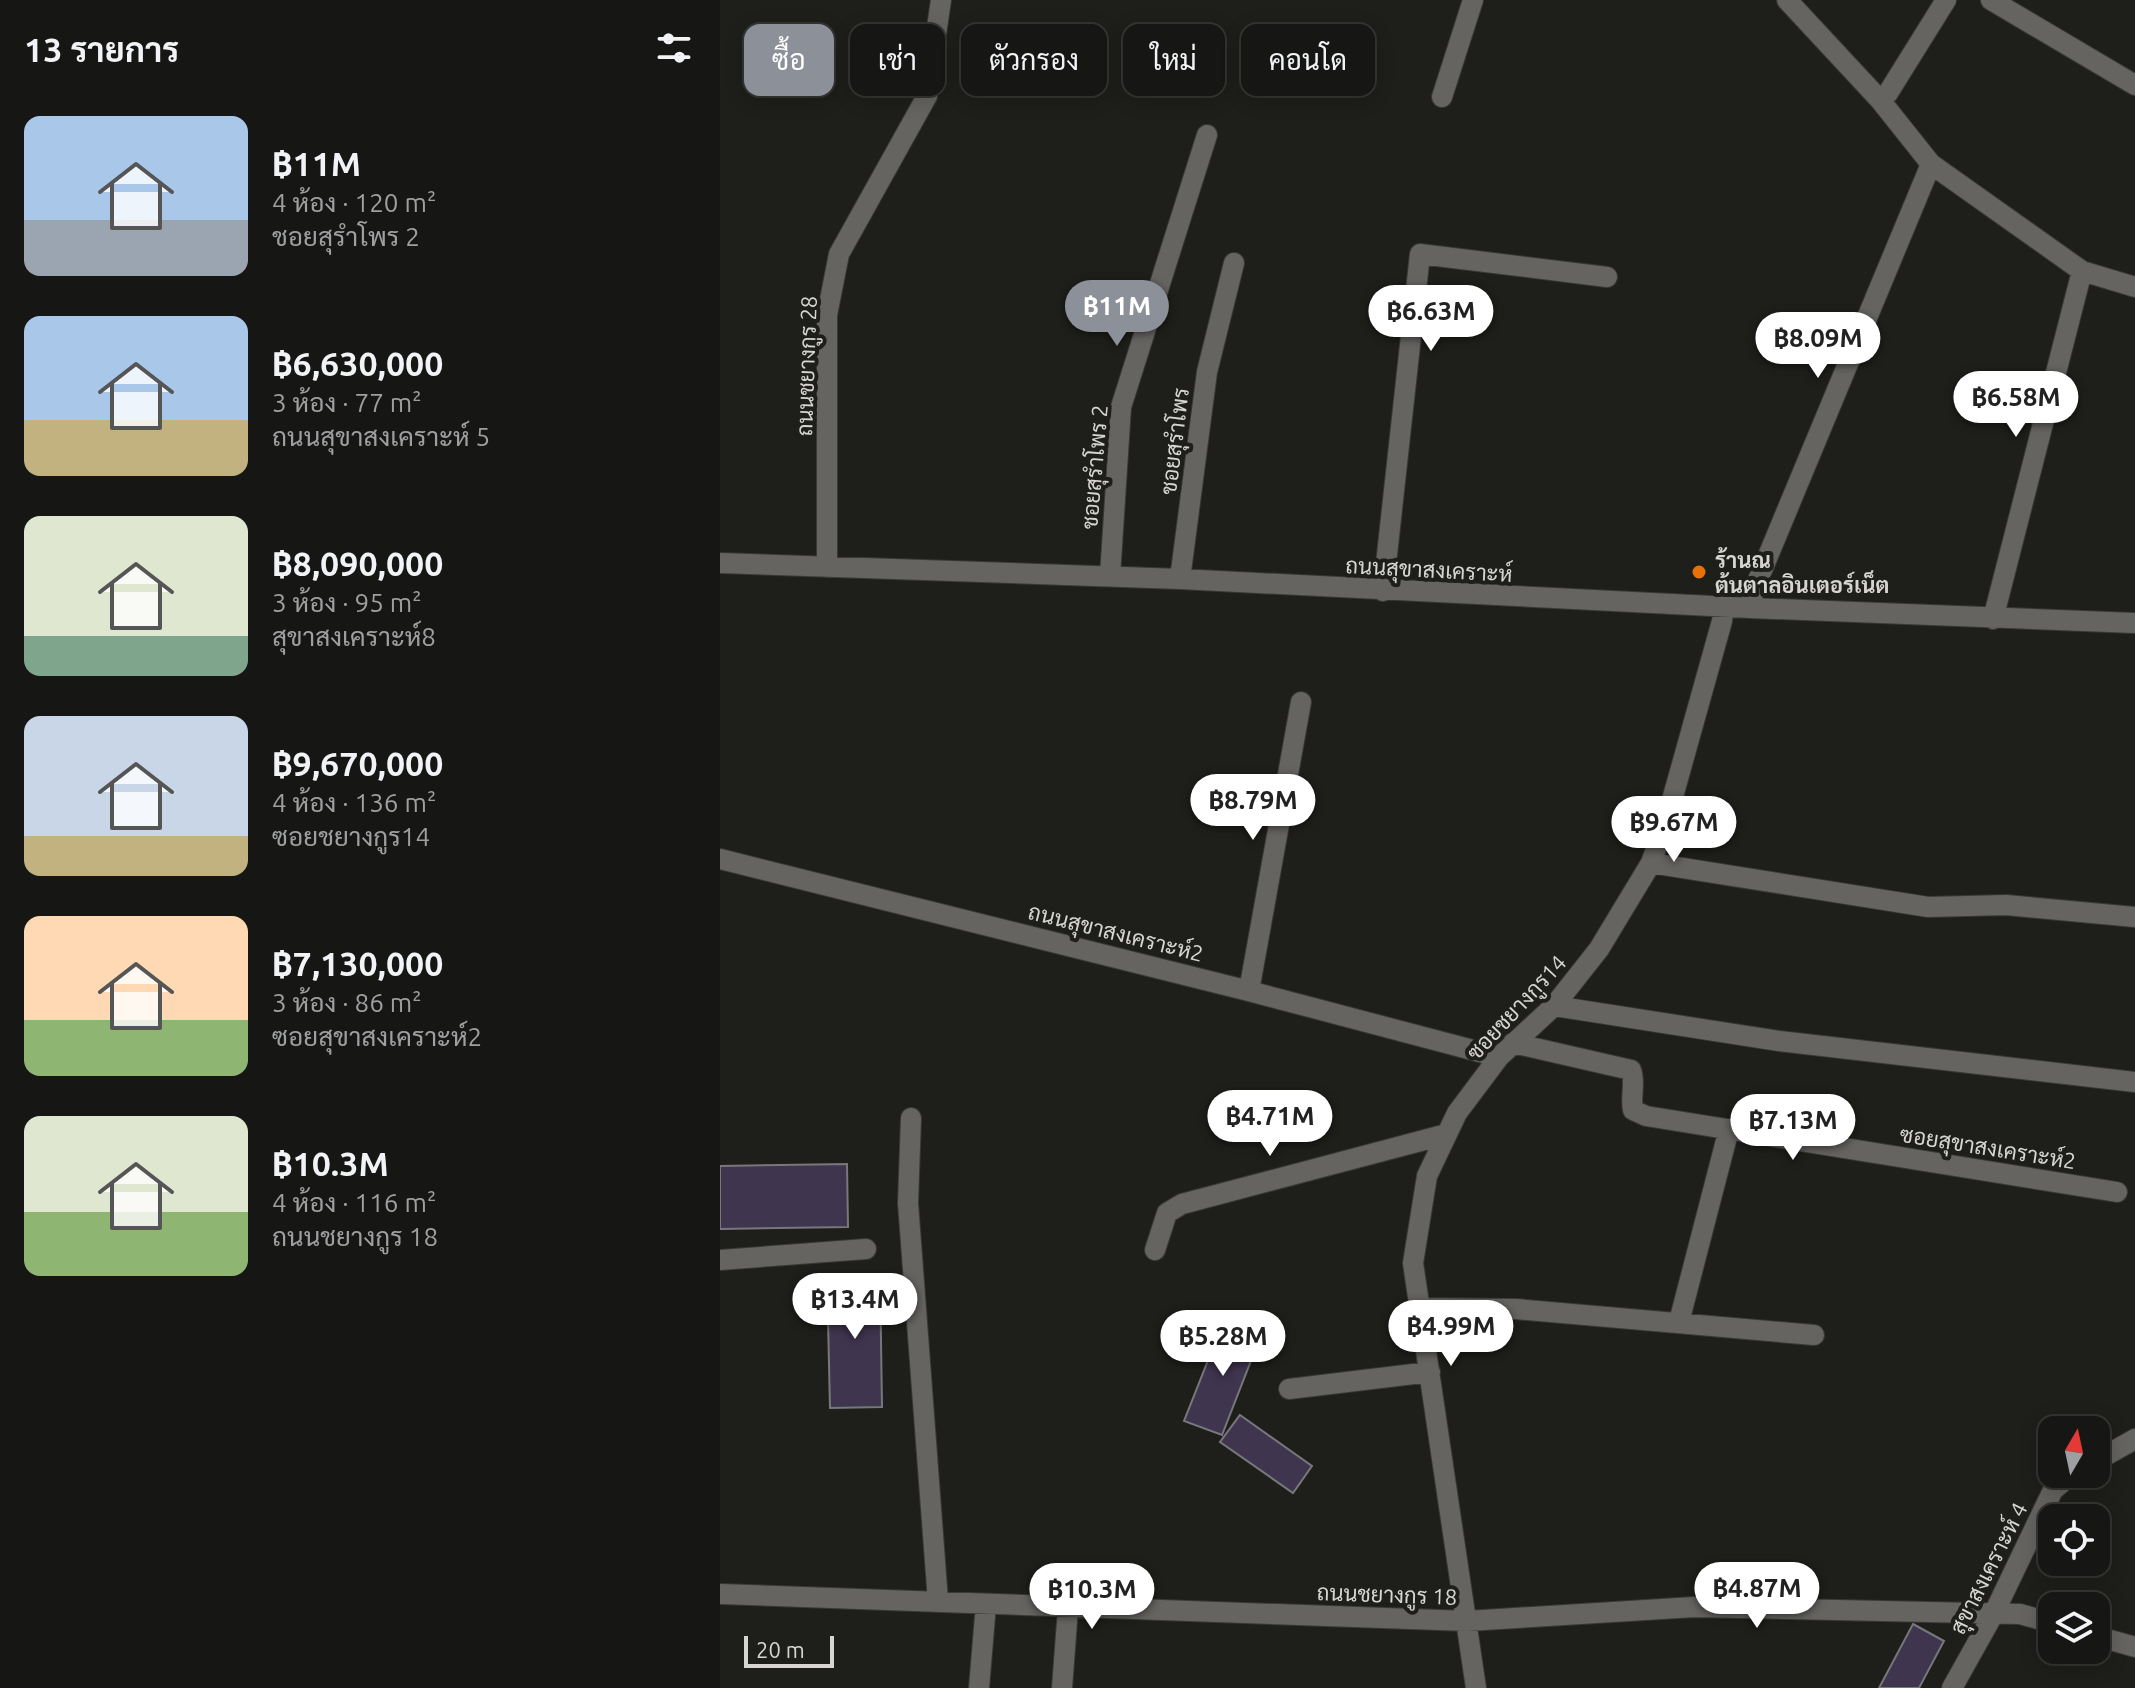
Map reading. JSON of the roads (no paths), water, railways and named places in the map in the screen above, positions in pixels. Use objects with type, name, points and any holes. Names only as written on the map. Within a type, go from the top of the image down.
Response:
[{"type":"street","name":"ถนนชยางกูร 28","points":[[827,567],[827,315],[839,254],[927,96],[941,0]]},
{"type":"street","points":[[1442,97],[1473,0]]},
{"type":"street","points":[[1787,0],[1880,100],[1931,164],[2082,271],[2135,287]]},
{"type":"street","points":[[1880,100],[1888,93],[1946,0]]},
{"type":"street","points":[[1991,0],[2135,85]]},
{"type":"street","name":"ชอยสุรำโพร 2","points":[[1110,576],[1121,407],[1207,135]]},
{"type":"street","points":[[1751,608],[1759,577],[1931,164]]},
{"type":"street","points":[[1383,591],[1420,254],[1607,277]]},
{"type":"street","name":"ชอยสุรำโพร","points":[[1180,579],[1207,372],[1234,263]]},
{"type":"street","points":[[1993,619],[2082,271]]},
{"type":"street","name":"ถนนสุขาสงเคราะห์","points":[[720,563],[1110,576],[1723,607],[2135,623]]},
{"type":"street","name":"ซอยชยางกูร14","points":[[1476,1688],[1413,1263],[1427,1176],[1457,1113],[1506,1050],[1554,1006],[1599,949],[1651,863],[1667,818],[1722,621],[1723,607]]},
{"type":"street","points":[[1249,991],[1301,702]]},
{"type":"street","name":"ถนนสุขาสงเคราะห์2","points":[[720,859],[1249,991],[1506,1050]]},
{"type":"street","points":[[1651,863],[1928,907],[2006,905],[2135,917]]},
{"type":"street","points":[[1554,1006],[1779,1041],[2135,1082]]},
{"type":"street","name":"ซอยสุขาสงเคราะห์2","points":[[1506,1050],[1624,1066],[1631,1070],[1634,1078],[1633,1110],[1646,1116],[2117,1192]]},
{"type":"street","points":[[911,1118],[908,1203],[938,1601]]},
{"type":"street","points":[[1679,1322],[1729,1129]]},
{"type":"street","points":[[1155,1250],[1167,1213],[1182,1204],[1447,1134]]},
{"type":"street","points":[[720,1260],[866,1249]]},
{"type":"street","points":[[1420,1308],[1516,1309],[1814,1335]]},
{"type":"street","points":[[1289,1389],[1430,1372]]},
{"type":"street","points":[[2110,1453],[2135,1439]]},
{"type":"street","name":"สุขาสงเคราะห์ 4","points":[[1952,1688],[1994,1613],[2055,1488]]},
{"type":"street","name":"ถนนชยางกูร 18","points":[[720,1594],[1467,1621],[1694,1607],[1994,1613],[2020,1614],[2038,1619]]},
{"type":"street","points":[[979,1688],[986,1604]]},
{"type":"street","points":[[1062,1688],[1068,1608]]},
{"type":"street","points":[[2110,1640],[2135,1647]]},
{"type":"place","name":"ร้านณ ต้นตาลอินเตอร์เน็ต","points":[[1699,572]]}]
